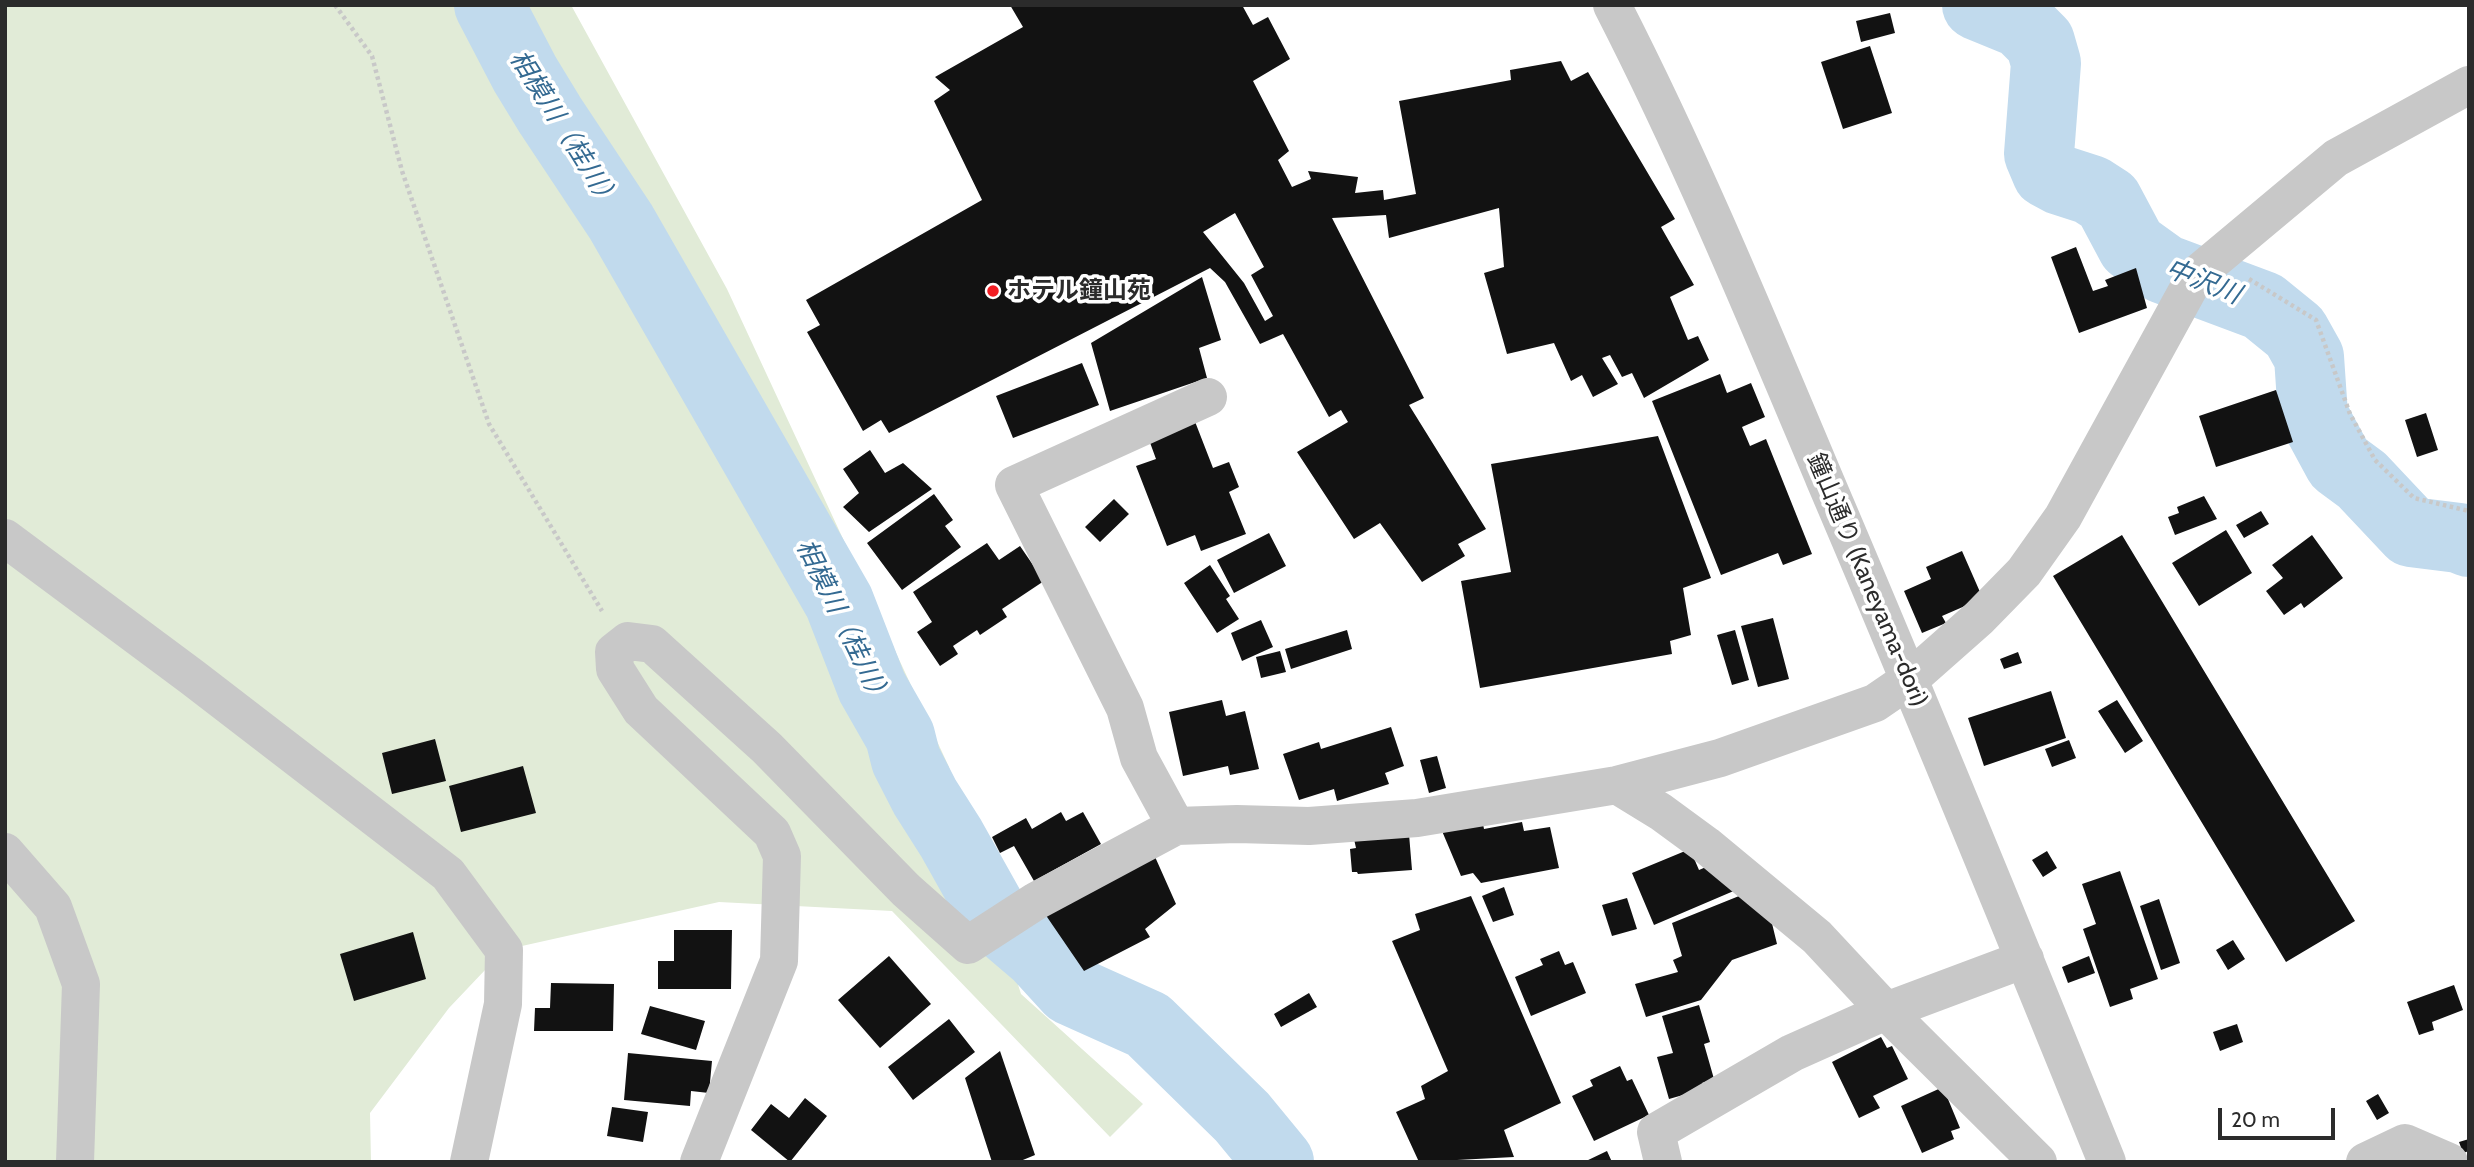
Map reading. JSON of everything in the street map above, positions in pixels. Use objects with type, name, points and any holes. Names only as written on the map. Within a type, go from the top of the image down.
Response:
[{"type":"street","name":"鐘山通り (Kaneyama-dori)","points":[[1612,5],[1653,85],[1718,226],[1910,679],[2108,1162]]},
{"type":"street","points":[[699,1162],[779,961],[782,856],[772,832],[641,710],[615,669],[614,653],[628,641],[652,644],[662,652],[767,748],[906,890],[968,945],[1036,901],[1175,826],[1309,825],[1417,818],[1617,785],[1720,758],[1875,703],[1910,679],[1979,618],[2024,572],[2063,517],[2196,275],[2336,158],[2469,85]]},
{"type":"street","points":[[1175,826],[1139,758],[1125,708],[1014,485],[1208,397]]},
{"type":"street","points":[[5,538],[192,677],[448,874],[504,950],[503,1004],[469,1162]]},
{"type":"street","points":[[1617,785],[1661,812],[1734,867],[1817,937],[1886,1011],[2038,1162]]},
{"type":"street","points":[[5,852],[53,907],[80,984],[75,1162]]},
{"type":"street","points":[[1663,1162],[1656,1132],[1792,1053],[1886,1011],[2025,959]]},
{"type":"street","points":[[2365,1162],[2405,1143],[2449,1162]]},
{"type":"path","points":[[335,5],[372,56],[402,171],[489,424],[604,613],[628,641]]},
{"type":"path","points":[[2212,262],[2262,286],[2316,320],[2350,414],[2375,460],[2414,498],[2469,511]]},
{"type":"green space","points":[[5,5],[571,5],[727,289],[949,767],[1021,994],[1143,1104],[1110,1137],[892,911],[719,902],[504,950],[449,1008],[370,1113],[371,1162],[5,1162]]},
{"type":"building","name":"ホテル鐘山苑","points":[[1010,5],[1242,5],[1253,25],[1268,17],[1290,59],[1253,81],[1289,151],[1278,160],[1292,187],[1311,179],[1308,171],[1358,177],[1355,193],[1383,190],[1384,200],[1416,194],[1399,101],[1511,80],[1510,70],[1561,61],[1571,81],[1588,72],[1675,219],[1661,227],[1694,285],[1670,297],[1688,340],[1698,336],[1709,360],[1644,398],[1632,373],[1622,377],[1610,355],[1602,358],[1618,384],[1593,397],[1582,375],[1571,381],[1554,343],[1507,354],[1484,273],[1504,267],[1499,208],[1389,238],[1386,215],[1332,218],[1424,398],[1409,405],[1486,529],[1458,544],[1465,556],[1422,582],[1380,523],[1354,539],[1297,452],[1348,422],[1341,410],[1329,417],[1283,334],[1260,344],[1225,282],[1210,268],[889,433],[881,420],[863,431],[807,332],[820,325],[806,300],[982,200],[934,101],[950,90],[935,77],[1023,27]],"holes":[[[1235,213],[1264,267],[1251,275],[1273,316],[1265,321],[1244,283],[1203,232]]]},
{"type":"building","points":[[1890,13],[1895,33],[1861,42],[1856,21]]},
{"type":"building","points":[[1870,46],[1892,113],[1843,129],[1821,62]]},
{"type":"building","points":[[2076,247],[2093,291],[2108,286],[2105,280],[2136,268],[2147,308],[2079,333],[2051,257]]},
{"type":"building","points":[[1202,277],[1221,340],[1199,348],[1207,378],[1110,411],[1091,343]]},
{"type":"building","points":[[1082,363],[1099,405],[1013,438],[996,396]]},
{"type":"building","points":[[1720,374],[1727,393],[1751,383],[1765,417],[1742,427],[1750,446],[1766,439],[1812,554],[1783,565],[1778,553],[1721,575],[1652,401]]},
{"type":"building","points":[[2276,390],[2293,442],[2216,467],[2199,416]]},
{"type":"building","points":[[2426,413],[2438,450],[2417,457],[2405,420]]},
{"type":"building","points":[[1194,419],[1213,468],[1229,462],[1239,487],[1229,492],[1246,534],[1201,551],[1195,535],[1167,546],[1136,466],[1156,459],[1148,437]]},
{"type":"building","points":[[1658,436],[1711,578],[1683,588],[1691,635],[1670,641],[1672,654],[1480,688],[1461,581],[1511,572],[1491,464]]},
{"type":"building","points":[[870,450],[885,473],[903,463],[932,489],[869,532],[843,507],[859,493],[843,469]]},
{"type":"building","points":[[934,494],[953,520],[945,526],[961,547],[902,590],[867,543]]},
{"type":"building","points":[[2204,496],[2217,519],[2175,535],[2168,517],[2179,513],[2177,507]]},
{"type":"building","points":[[1114,499],[1129,514],[1100,542],[1085,527]]},
{"type":"building","points":[[2261,511],[2269,524],[2244,538],[2236,525]]},
{"type":"building","points":[[2226,530],[2252,573],[2199,606],[2172,563]]},
{"type":"building","points":[[1269,533],[1286,566],[1234,593],[1217,560]]},
{"type":"building","points":[[2122,535],[2355,921],[2286,962],[2053,576]]},
{"type":"building","points":[[2312,535],[2343,578],[2304,608],[2301,603],[2284,615],[2266,591],[2283,578],[2272,565]]},
{"type":"building","points":[[987,543],[999,560],[1020,546],[1044,581],[1002,609],[1007,617],[980,635],[977,630],[953,646],[958,654],[940,666],[917,632],[932,622],[913,592]]},
{"type":"building","points":[[1962,551],[1980,592],[1965,606],[1942,616],[1946,623],[1922,633],[1904,591],[1931,579],[1926,567]]},
{"type":"building","points":[[1210,565],[1230,596],[1226,599],[1239,619],[1217,633],[1184,583]]},
{"type":"building","points":[[1773,618],[1789,679],[1758,687],[1741,626]]},
{"type":"building","points":[[1261,620],[1273,647],[1242,661],[1231,633]]},
{"type":"building","points":[[1347,630],[1352,649],[1291,669],[1285,649]]},
{"type":"building","points":[[1735,630],[1749,680],[1732,685],[1717,635]]},
{"type":"building","points":[[1280,651],[1286,672],[1261,678],[1256,657]]},
{"type":"building","points":[[2018,652],[2022,663],[2004,669],[2000,659]]},
{"type":"building","points":[[2051,691],[2066,738],[1984,766],[1968,718]]},
{"type":"building","points":[[1222,700],[1226,716],[1245,711],[1259,769],[1230,775],[1228,766],[1183,776],[1169,712]]},
{"type":"building","points":[[2117,700],[2143,741],[2125,753],[2098,711]]},
{"type":"building","points":[[1391,727],[1404,766],[1385,773],[1389,784],[1337,801],[1334,789],[1299,800],[1283,754],[1319,742],[1321,749]]},
{"type":"building","points":[[435,739],[446,781],[392,794],[382,753]]},
{"type":"building","points":[[2069,740],[2076,758],[2052,767],[2045,749]]},
{"type":"building","points":[[1437,756],[1446,788],[1429,793],[1420,760]]},
{"type":"building","points":[[523,766],[536,813],[461,832],[449,786]]},
{"type":"building","points":[[1061,812],[1066,821],[1083,812],[1101,844],[1034,881],[1014,846],[1000,853],[992,837],[1026,818],[1032,829]]},
{"type":"building","points":[[1522,822],[1524,831],[1550,827],[1559,868],[1481,883],[1473,873],[1461,876],[1442,831],[1483,824],[1484,829]]},
{"type":"building","points":[[1409,834],[1412,870],[1358,874],[1352,872],[1350,849],[1356,848],[1354,839]]},
{"type":"building","points":[[1690,849],[1699,870],[1713,864],[1736,890],[1654,925],[1632,873]]},
{"type":"building","points":[[1152,850],[1176,904],[1145,929],[1150,937],[1084,971],[1045,914]]},
{"type":"building","points":[[2047,851],[2057,868],[2043,877],[2032,860]]},
{"type":"building","points":[[2120,871],[2158,979],[2130,989],[2133,999],[2110,1007],[2083,929],[2096,924],[2082,884]]},
{"type":"building","points":[[1504,887],[1514,915],[1493,922],[1482,896]]},
{"type":"building","points":[[1749,892],[1769,911],[1777,944],[1732,960],[1701,1000],[1646,1017],[1635,984],[1678,972],[1673,960],[1682,956],[1672,923]]},
{"type":"building","points":[[1471,896],[1561,1103],[1504,1130],[1514,1157],[1419,1162],[1396,1112],[1425,1099],[1421,1086],[1448,1071],[1392,941],[1420,930],[1415,914]]},
{"type":"building","points":[[1627,898],[1637,929],[1612,936],[1602,905]]},
{"type":"building","points":[[2159,899],[2180,963],[2161,970],[2140,906]]},
{"type":"building","points":[[674,930],[732,930],[731,989],[658,989],[658,961],[674,961]]},
{"type":"building","points":[[413,932],[426,979],[354,1001],[340,954]]},
{"type":"building","points":[[2233,940],[2245,959],[2228,970],[2216,950]]},
{"type":"building","points":[[1559,951],[1565,965],[1573,962],[1586,993],[1531,1016],[1515,977],[1543,965],[1540,959]]},
{"type":"building","points":[[889,956],[931,1004],[880,1048],[838,1000]]},
{"type":"building","points":[[2089,956],[2095,973],[2068,983],[2062,967]]},
{"type":"building","points":[[551,983],[614,984],[613,1031],[534,1031],[535,1008],[550,1008]]},
{"type":"building","points":[[2454,985],[2463,1010],[2432,1022],[2434,1030],[2419,1035],[2407,1002]]},
{"type":"building","points":[[1309,993],[1317,1007],[1281,1027],[1274,1014]]},
{"type":"building","points":[[1699,1005],[1710,1042],[1704,1044],[1714,1079],[1702,1083],[1704,1089],[1669,1099],[1657,1057],[1673,1053],[1662,1016]]},
{"type":"building","points":[[650,1006],[705,1021],[696,1050],[641,1034]]},
{"type":"building","points":[[949,1019],[975,1052],[913,1100],[888,1067]]},
{"type":"building","points":[[2237,1024],[2243,1042],[2220,1051],[2213,1032]]},
{"type":"building","points":[[1881,1037],[1887,1048],[1892,1046],[1908,1079],[1873,1096],[1880,1108],[1859,1118],[1832,1062]]},
{"type":"building","points":[[1000,1051],[1035,1155],[1018,1162],[992,1162],[965,1078]]},
{"type":"building","points":[[628,1053],[712,1061],[709,1093],[691,1091],[690,1106],[624,1100]]},
{"type":"building","points":[[1620,1066],[1627,1081],[1632,1079],[1649,1115],[1594,1141],[1572,1096],[1593,1086],[1590,1080]]},
{"type":"building","points":[[1943,1087],[1960,1128],[1951,1131],[1954,1139],[1922,1153],[1901,1106]]},
{"type":"building","points":[[2378,1094],[2389,1113],[2377,1120],[2366,1101]]},
{"type":"building","points":[[805,1098],[827,1116],[790,1162],[751,1130],[771,1104],[789,1118]]},
{"type":"building","points":[[612,1107],[648,1112],[643,1142],[607,1136]]},
{"type":"building","points":[[2469,1139],[2469,1151],[2463,1153],[2459,1142]]},
{"type":"building","points":[[1607,1151],[1612,1162],[1584,1162]]},
{"type":"waterway","name":"相模川（桂川）","points":[[489,5],[525,74],[621,222],[839,602],[872,687],[900,736],[906,760],[997,920],[1038,955],[1070,990],[1148,1025],[1242,1117],[1279,1162]]},
{"type":"waterway","name":"中沢川","points":[[1977,5],[2021,23],[2040,42],[2046,63],[2039,154],[2047,173],[2091,190],[2108,201],[2132,246],[2164,269],[2263,306],[2295,332],[2309,357],[2313,415],[2339,463],[2362,480],[2411,532],[2459,538],[2469,542]]},
{"type":"place","name":"ホテル鐘山苑","points":[[993,291]]}]
